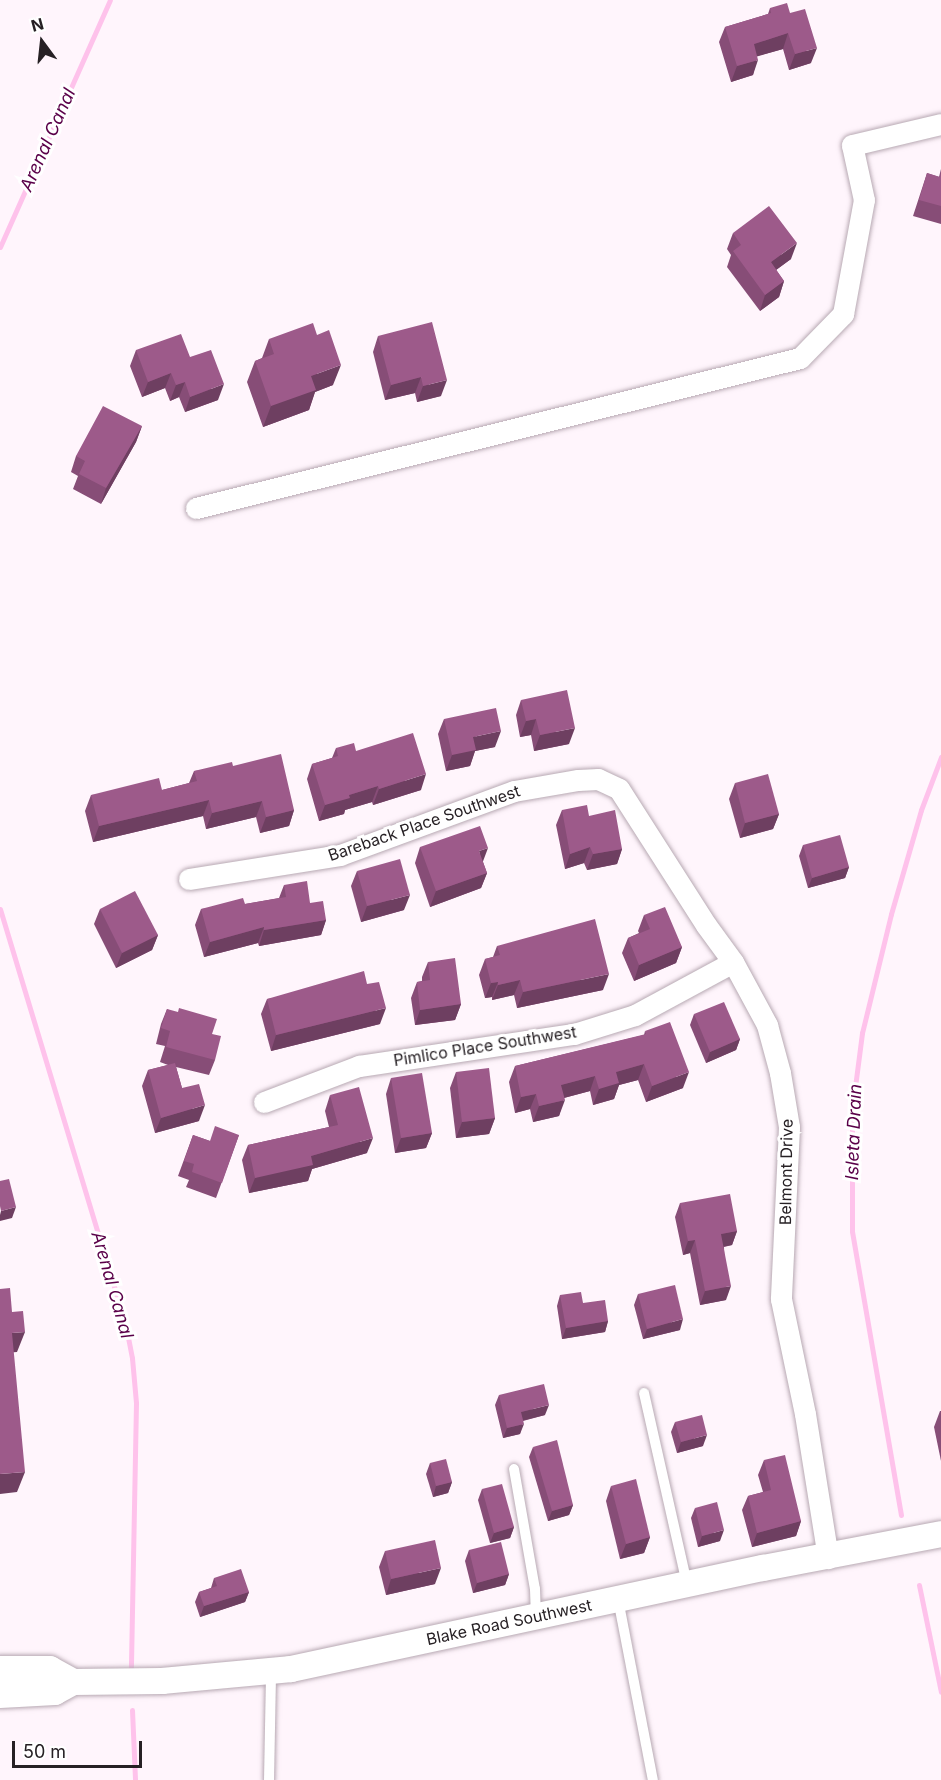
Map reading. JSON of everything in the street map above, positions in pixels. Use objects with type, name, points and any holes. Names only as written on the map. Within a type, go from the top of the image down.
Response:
[{"type":"street","points":[[196,508],[800,358],[843,314],[864,200],[852,145],[941,124]]},
{"type":"street","name":"Bareback Place Southwest","points":[[189,879],[340,855],[514,791],[578,780],[598,779],[619,789],[640,821]]},
{"type":"street","name":"Belmont Drive","points":[[640,821],[706,925],[733,962],[767,1026],[780,1073],[789,1126],[781,1299],[805,1414],[828,1557]]},
{"type":"street","name":"Pimlico Place Southwest","points":[[264,1102],[359,1066],[574,1034],[635,1015],[733,962]]},
{"type":"street","name":"Blake Road Southwest","points":[[0,1695],[55,1692],[73,1682],[162,1681],[271,1672],[687,1584],[941,1534]]},
{"type":"street","name":"Blake Road Southwest","points":[[0,1670],[50,1668],[73,1682]]},
{"type":"lane","points":[[644,1394],[687,1584]]},
{"type":"lane","points":[[514,1469],[535,1589],[536,1616]]},
{"type":"lane","points":[[618,1599],[653,1780]]},
{"type":"lane","points":[[269,1780],[271,1672]]},
{"type":"building","points":[[787,3],[790,13],[805,9],[817,48],[795,54],[788,33],[754,44],[758,60],[737,66],[725,27],[771,13],[770,8]]},
{"type":"building","points":[[941,172],[941,206],[919,200],[927,173],[940,177]]},
{"type":"building","points":[[769,206],[797,243],[771,262],[784,281],[765,295],[733,251],[741,245],[733,233]]},
{"type":"building","points":[[432,322],[447,380],[423,386],[421,377],[391,385],[378,336]]},
{"type":"building","points":[[313,323],[317,335],[329,330],[341,365],[311,376],[316,390],[271,406],[255,361],[274,354],[269,339]]},
{"type":"building","points":[[181,334],[190,357],[211,350],[224,384],[190,397],[185,382],[176,385],[171,373],[148,382],[136,350]]},
{"type":"building","points":[[103,406],[142,426],[106,488],[79,474],[85,461],[76,456]]},
{"type":"building","points":[[567,690],[575,728],[540,735],[536,719],[526,721],[521,700]]},
{"type":"building","points":[[496,708],[501,731],[473,737],[476,750],[452,755],[444,719]]},
{"type":"building","points":[[413,733],[426,774],[379,789],[378,786],[349,795],[350,798],[325,805],[312,764],[338,756],[336,748],[354,743],[356,751]]},
{"type":"building","points":[[281,754],[294,810],[266,817],[262,801],[212,813],[209,800],[99,826],[91,795],[159,778],[162,790],[197,781],[194,771],[232,762],[233,766]]},
{"type":"building","points":[[768,774],[779,814],[745,823],[735,783]]},
{"type":"building","points":[[587,805],[589,816],[615,810],[622,849],[593,854],[590,847],[570,854],[562,810]]},
{"type":"building","points":[[480,826],[488,848],[479,851],[487,873],[436,891],[420,847]]},
{"type":"building","points":[[840,835],[849,867],[812,878],[803,845]]},
{"type":"building","points":[[400,859],[410,895],[367,906],[357,871]]},
{"type":"building","points":[[307,881],[310,903],[323,901],[326,920],[264,930],[264,927],[210,942],[201,909],[243,898],[245,904],[286,897],[284,885]]},
{"type":"building","points":[[135,891],[158,935],[122,953],[100,909]]},
{"type":"building","points":[[665,907],[682,947],[639,965],[628,938],[650,929],[644,915]]},
{"type":"building","points":[[595,919],[609,974],[523,992],[520,980],[498,985],[498,982],[491,983],[485,959],[500,955],[497,946]]},
{"type":"building","points":[[455,958],[461,1004],[420,1010],[417,982],[430,980],[428,962]]},
{"type":"building","points":[[364,971],[367,984],[379,982],[386,1008],[276,1035],[267,999]]},
{"type":"building","points":[[724,1002],[740,1039],[710,1052],[694,1014]]},
{"type":"building","points":[[179,1008],[217,1019],[212,1034],[221,1036],[215,1060],[166,1047],[170,1031],[161,1028],[167,1009],[178,1012]]},
{"type":"building","points":[[670,1022],[689,1072],[652,1086],[644,1064],[616,1072],[619,1083],[599,1089],[595,1076],[561,1085],[565,1100],[539,1106],[536,1094],[521,1097],[515,1066],[646,1034],[645,1031]]},
{"type":"building","points":[[175,1063],[182,1088],[199,1084],[205,1105],[161,1118],[148,1070]]},
{"type":"building","points":[[489,1068],[495,1118],[462,1122],[456,1072]]},
{"type":"building","points":[[422,1073],[432,1133],[401,1138],[391,1078]]},
{"type":"building","points":[[359,1087],[373,1138],[311,1156],[313,1165],[255,1178],[248,1145],[338,1125],[330,1095]]},
{"type":"building","points":[[215,1126],[239,1135],[222,1183],[192,1172],[194,1164],[184,1161],[193,1135],[210,1141]]},
{"type":"building","points":[[9,1179],[16,1207],[1,1211],[0,1181]]},
{"type":"building","points":[[730,1194],[737,1231],[721,1234],[731,1286],[705,1291],[695,1240],[688,1241],[680,1203]]},
{"type":"building","points":[[675,1285],[683,1319],[647,1329],[638,1294]]},
{"type":"building","points":[[10,1288],[12,1312],[23,1311],[25,1332],[12,1333],[25,1472],[0,1474],[0,1289]]},
{"type":"building","points":[[581,1292],[583,1303],[605,1300],[608,1321],[566,1328],[560,1295]]},
{"type":"building","points":[[544,1384],[549,1405],[521,1412],[524,1424],[507,1428],[499,1395]]},
{"type":"building","points":[[702,1415],[707,1435],[681,1442],[675,1422]]},
{"type":"building","points":[[557,1440],[573,1505],[552,1511],[533,1447]]},
{"type":"building","points":[[785,1455],[801,1521],[757,1533],[748,1496],[771,1490],[764,1460]]},
{"type":"building","points":[[446,1459],[452,1482],[436,1486],[430,1463]]},
{"type":"building","points":[[636,1479],[650,1537],[626,1544],[611,1486]]},
{"type":"building","points":[[502,1484],[514,1527],[494,1533],[482,1489]]},
{"type":"building","points":[[717,1502],[724,1530],[702,1536],[695,1508]]},
{"type":"building","points":[[435,1540],[441,1568],[391,1579],[385,1551]]},
{"type":"building","points":[[501,1542],[509,1574],[477,1583],[469,1550]]},
{"type":"building","points":[[241,1569],[249,1592],[204,1606],[199,1592],[217,1586],[214,1578]]},
{"type":"waterway","name":"Arenal Canal","points":[[0,247],[110,0]]},
{"type":"waterway","name":"Isleta Drain","points":[[901,1515],[852,1231],[852,1110],[862,1033],[891,914],[921,810],[941,757]]},
{"type":"waterway","name":"Arenal Canal","points":[[0,909],[125,1322],[132,1358],[136,1403],[131,1674]]},
{"type":"waterway","name":"Isleta Drain","points":[[919,1585],[941,1692]]},
{"type":"waterway","name":"Arenal Canal","points":[[132,1710],[135,1780]]}]
